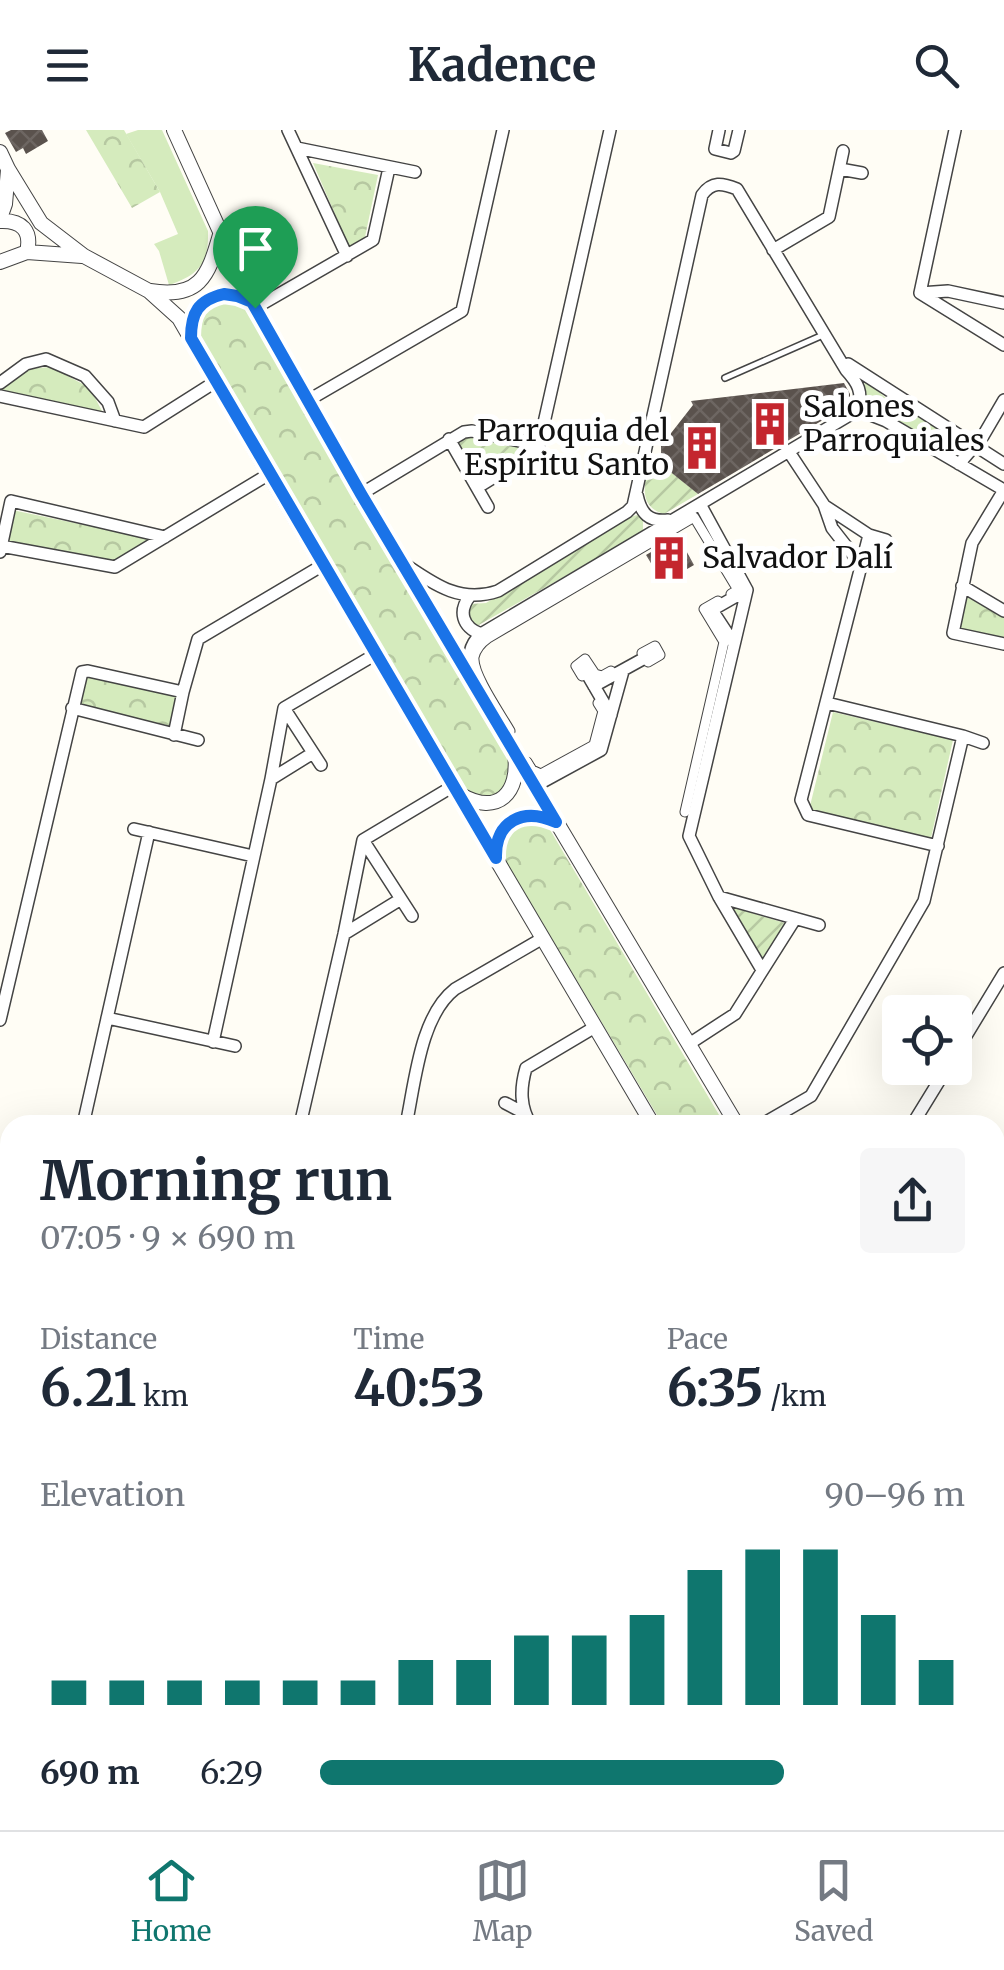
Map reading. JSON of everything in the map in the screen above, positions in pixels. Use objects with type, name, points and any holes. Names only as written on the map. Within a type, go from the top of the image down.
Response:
[{"type":"street","points":[[174,130],[254,305],[308,401],[730,1115]]},
{"type":"street","points":[[308,401],[462,311],[503,130]]},
{"type":"street","points":[[478,487],[535,452],[539,445],[610,130]]},
{"type":"street","points":[[719,130],[715,149],[730,153],[739,130]]},
{"type":"street","points":[[920,294],[956,130]]},
{"type":"street","points":[[290,132],[347,256]]},
{"type":"street","points":[[297,148],[414,172]]},
{"type":"street","points":[[773,250],[827,219],[843,151]]},
{"type":"street","points":[[0,152],[41,223],[84,256],[149,290],[166,294],[186,290],[202,280],[211,267],[220,235]]},
{"type":"street","points":[[254,305],[374,238],[389,168]]},
{"type":"street","points":[[840,169],[862,172]]},
{"type":"street","points":[[8,170],[0,220],[16,222],[26,232],[27,252]]},
{"type":"street","points":[[403,563],[438,586],[482,596],[498,591],[633,506],[702,195],[716,184],[737,189],[846,370],[858,383],[858,410],[481,634],[472,642],[469,652],[470,677]]},
{"type":"street","points":[[0,262],[27,252],[84,256]]},
{"type":"street","points":[[149,290],[179,318],[647,1115]]},
{"type":"street","points":[[920,294],[948,292],[1004,303]]},
{"type":"street","points":[[191,338],[194,313],[201,303],[224,294],[254,305]]},
{"type":"street","points":[[920,294],[1004,344]]},
{"type":"street","points":[[0,383],[26,364],[46,359],[84,376],[108,402],[115,420]]},
{"type":"street","points":[[842,360],[1004,464]]},
{"type":"street","points":[[0,396],[144,427],[215,382]]},
{"type":"street","points":[[959,464],[990,426],[1004,400]]},
{"type":"street","points":[[858,410],[886,421],[1004,490],[972,543],[953,633],[1004,644]]},
{"type":"street","points":[[361,494],[468,431],[539,445]]},
{"type":"street","points":[[449,439],[488,507]]},
{"type":"street","points":[[789,452],[824,505],[832,528],[861,565]]},
{"type":"street","points":[[165,538],[11,501],[1,549],[112,567],[165,538],[269,474]]},
{"type":"street","points":[[637,491],[640,508],[652,520],[675,519]]},
{"type":"street","points":[[700,504],[747,590],[689,836],[762,970]]},
{"type":"street","points":[[824,505],[869,534],[886,540]]},
{"type":"street","points":[[594,686],[660,656],[654,646],[602,676],[595,674],[586,659],[576,666],[602,711],[594,745],[542,774],[532,770],[523,755],[474,668],[474,655],[488,638],[694,517],[738,590],[704,609],[724,642],[685,812]]},
{"type":"street","points":[[869,534],[801,800],[808,815],[938,846]]},
{"type":"street","points":[[174,735],[198,639],[323,565]]},
{"type":"street","points":[[962,586],[1004,611]]},
{"type":"street","points":[[733,642],[712,610],[747,590]]},
{"type":"street","points":[[470,596],[462,612],[466,624],[481,634]]},
{"type":"street","points":[[213,1042],[284,708],[376,654]]},
{"type":"street","points":[[535,786],[601,750],[628,671],[652,654]]},
{"type":"street","points":[[583,668],[612,714]]},
{"type":"street","points":[[0,1020],[81,674],[86,670],[183,692]]},
{"type":"street","points":[[827,703],[983,743]]},
{"type":"street","points":[[72,708],[198,740]]},
{"type":"street","points":[[284,708],[321,765]]},
{"type":"street","points":[[778,1115],[811,1096],[924,901],[963,736]]},
{"type":"street","points":[[457,790],[476,802],[490,804],[504,797],[515,782],[514,750]]},
{"type":"street","points":[[271,779],[314,753]]},
{"type":"street","points":[[363,840],[457,790]]},
{"type":"street","points":[[496,858],[499,833],[516,819],[537,815],[556,822]]},
{"type":"street","points":[[134,829],[253,856]]},
{"type":"street","points":[[85,1115],[149,832]]},
{"type":"street","points":[[363,840],[412,916]]},
{"type":"street","points":[[302,1115],[363,840]]},
{"type":"street","points":[[719,897],[820,925]]},
{"type":"street","points":[[344,934],[401,899]]},
{"type":"street","points":[[689,1044],[735,1014],[795,919]]},
{"type":"street","points":[[408,1115],[428,1025],[437,1007],[454,989],[542,938]]},
{"type":"street","points":[[972,1026],[1004,973]]},
{"type":"street","points":[[107,1018],[235,1046]]},
{"type":"street","points":[[524,1113],[526,1068],[595,1027]]},
{"type":"street","points":[[918,1115],[937,1085]]},
{"type":"street","points":[[505,1103],[524,1113]]},
{"type":"lane","points":[[725,378],[825,334]]},
{"type":"green space","points":[[86,130],[124,130],[160,192],[132,208]]},
{"type":"green space","points":[[162,130],[208,231],[207,252],[200,266],[188,277],[169,285],[154,244],[178,234],[160,192],[126,134]]},
{"type":"green space","points":[[313,163],[378,175],[365,237],[349,247]]},
{"type":"green space","points":[[220,302],[239,302],[246,308],[306,409],[336,469],[510,762],[512,769],[503,794],[473,798],[463,787],[270,458],[198,344],[201,319]]},
{"type":"green space","points":[[51,367],[90,388],[103,413],[0,391],[26,369]]},
{"type":"green space","points":[[864,380],[961,443],[963,448],[958,455],[888,414],[865,406]]},
{"type":"green space","points":[[470,435],[517,446],[526,455],[481,482],[457,446]]},
{"type":"green space","points":[[651,456],[698,494],[664,514],[655,510],[649,505],[645,490]]},
{"type":"green space","points":[[12,510],[152,539],[116,562],[6,542]]},
{"type":"green space","points":[[637,515],[643,519],[643,532],[477,626],[467,619],[470,604],[486,603]]},
{"type":"green space","points":[[966,594],[1004,616],[1004,641],[958,628]]},
{"type":"green space","points":[[83,676],[178,697],[171,726],[83,707],[77,699]]},
{"type":"green space","points":[[833,712],[953,740],[931,838],[809,810]]},
{"type":"green space","points":[[522,821],[540,821],[549,828],[719,1115],[657,1115],[502,855],[503,844]]},
{"type":"green space","points":[[731,907],[785,923],[763,957],[762,957]]},
{"type":"building","points":[[42,130],[48,141],[26,154],[23,148],[16,152],[5,133]]},
{"type":"building","name":"Salones Parroquiales","points":[[844,383],[850,404],[698,494],[658,462],[661,446],[693,405],[691,401]]},
{"type":"building","name":"Salvador Dalí","points":[[678,536],[694,565],[663,583],[646,555]]},
{"type":"place","name":"Salones Parroquiales","points":[[770,424]]},
{"type":"place","name":"Parroquia del Espíritu Santo","points":[[702,448]]},
{"type":"place","name":"Salvador Dalí","points":[[669,558]]},
{"type":"route","points":[[237,296],[252,302],[255,308],[556,822],[537,815],[516,819],[499,833],[496,858],[191,338],[194,313],[212,297],[237,296]]}]
